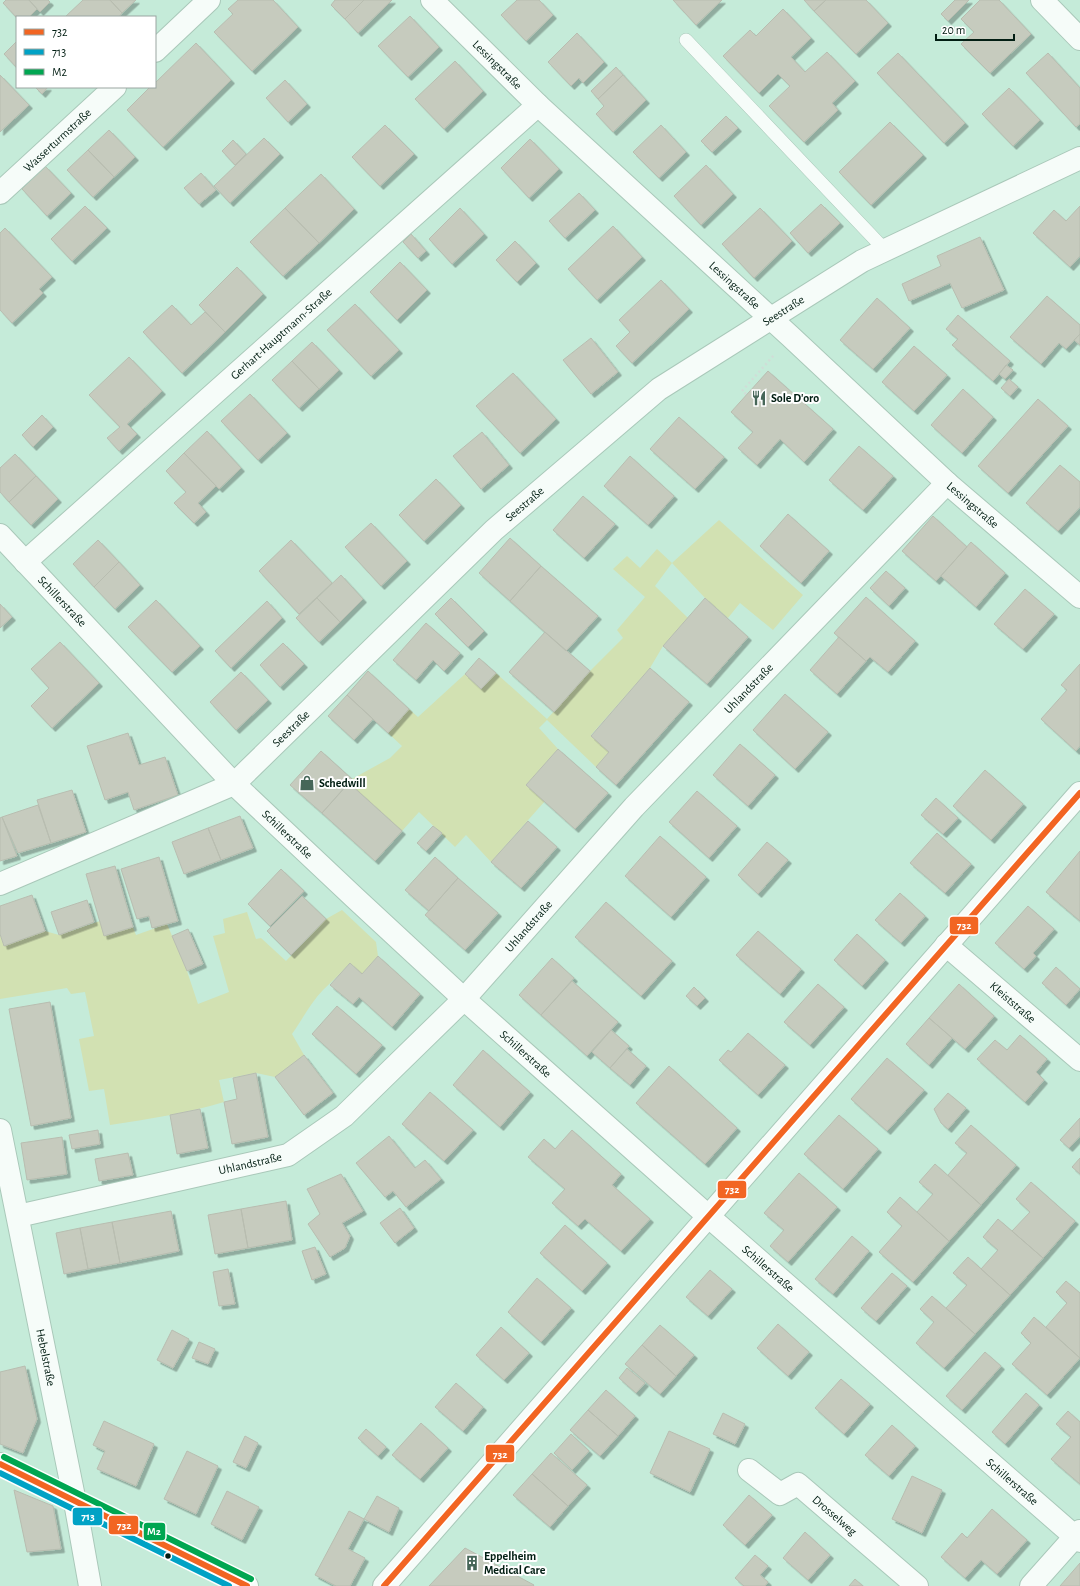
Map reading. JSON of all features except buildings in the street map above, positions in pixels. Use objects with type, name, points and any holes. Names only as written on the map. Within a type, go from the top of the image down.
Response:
[{"type":"street","points":[[156,49],[209,0]]},
{"type":"street","name":"Lessingstraße","points":[[432,0],[538,105],[790,336],[946,482],[1080,597]]},
{"type":"street","points":[[1042,0],[1080,39]]},
{"type":"street","name":"Wasserturmstraße","points":[[0,193],[114,88]]},
{"type":"street","name":"Gerhart-Hauptmann-Straße","points":[[9,550],[538,105]]},
{"type":"street","name":"Seestraße","points":[[0,884],[234,784],[494,530],[659,389],[862,261],[1080,158]]},
{"type":"street","name":"Uhlandstraße","points":[[18,1216],[288,1155],[344,1116],[464,999],[634,807],[946,482]]},
{"type":"street","name":"Schillerstraße","points":[[9,550],[234,784],[464,999],[708,1216],[1078,1536]]},
{"type":"street","points":[[384,1586],[1080,792]]},
{"type":"street","name":"Kleiststraße","points":[[946,946],[1080,1060]]},
{"type":"street","name":"Hebelstraße","points":[[0,1130],[75,1502],[90,1586]]},
{"type":"street","points":[[0,1464],[247,1586]]},
{"type":"street","name":"Drosselweg","points":[[749,1470],[780,1494],[798,1484],[917,1586]]},
{"type":"street","points":[[1031,1586],[1078,1536]]},
{"type":"lane","points":[[686,40],[885,250]]},
{"type":"path","points":[[746,394],[742,391],[790,336]]},
{"type":"green space","points":[[719,520],[803,595],[773,630],[740,603],[728,618],[705,598],[672,563]]},
{"type":"green space","points":[[657,549],[672,563],[655,586],[688,618],[663,646],[650,668],[591,735],[609,752],[596,767],[547,720],[539,728],[558,749],[526,785],[545,801],[491,862],[466,835],[455,847],[419,812],[402,831],[349,783],[352,779],[390,758],[402,746],[388,733],[409,709],[418,717],[465,674],[481,689],[496,673],[547,719],[590,671],[623,638],[617,630],[645,597],[613,569],[627,556],[640,568]]},
{"type":"green space","points":[[342,910],[376,942],[378,956],[362,974],[350,963],[314,1000],[292,1034],[304,1055],[275,1077],[256,1073],[219,1080],[224,1102],[210,1106],[110,1125],[104,1089],[89,1091],[79,1039],[94,1036],[85,992],[71,994],[67,988],[0,999],[0,934],[4,946],[45,931],[59,935],[100,921],[105,936],[133,927],[136,935],[167,924],[187,971],[198,1004],[229,992],[213,936],[225,933],[223,919],[247,912],[256,939],[261,938],[286,961],[326,919]]},
{"type":"transit line","name":"732","points":[[384,1586],[1080,793]]},
{"type":"transit line","name":"M2","points":[[4,1457],[251,1579]]},
{"type":"transit line","name":"732","points":[[0,1464],[247,1586]]},
{"type":"transit line","name":"713","points":[[0,1473],[229,1586]]},
{"type":"place","name":"Sole D'oro","points":[[759,398]]},
{"type":"place","name":"Schedwill","points":[[307,783]]},
{"type":"place","name":"Eppelheim Medical Care","points":[[472,1563]]}]
